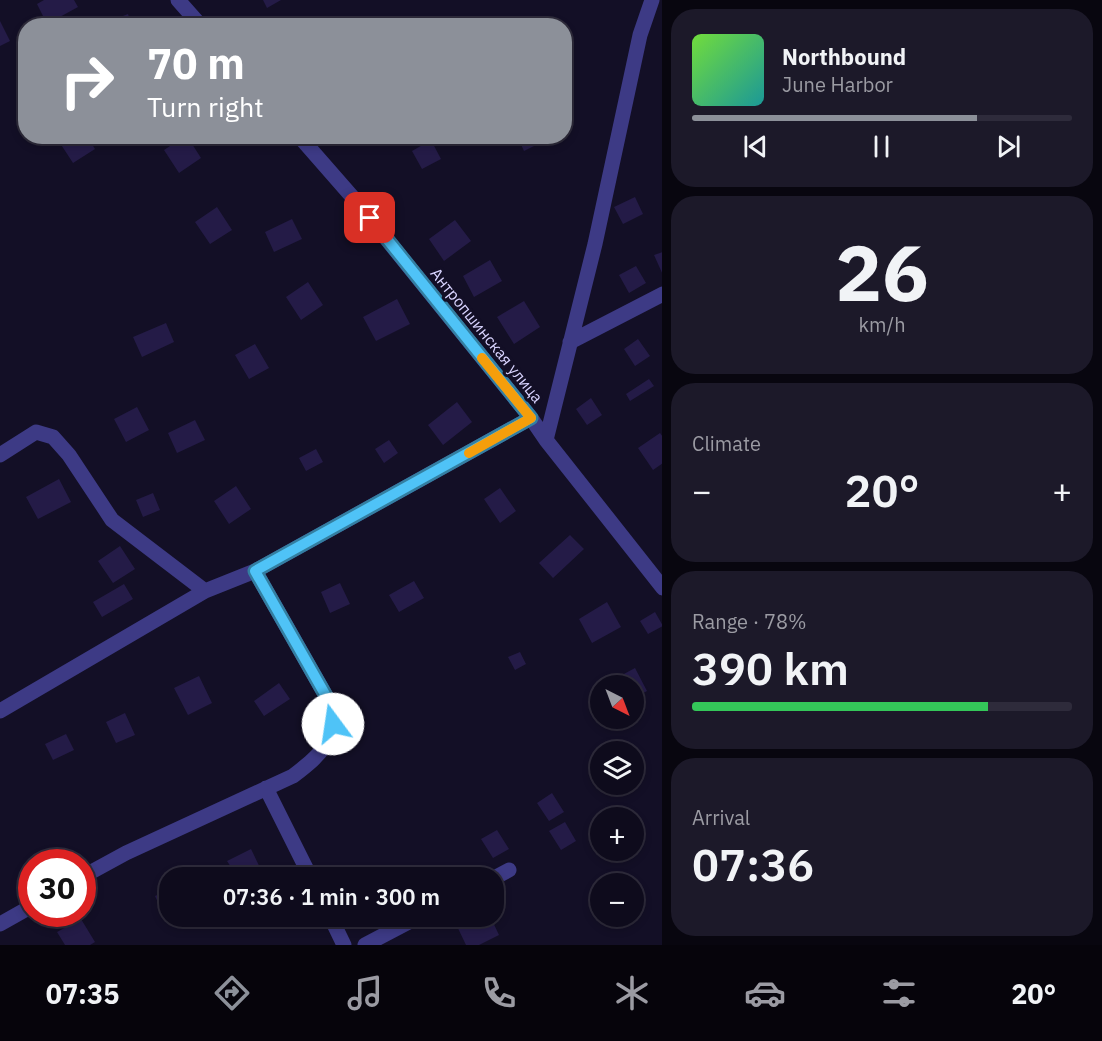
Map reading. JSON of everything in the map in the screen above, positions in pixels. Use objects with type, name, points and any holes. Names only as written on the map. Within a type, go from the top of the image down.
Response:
[{"type":"street","points":[[178,0],[194,18]]},
{"type":"street","points":[[546,440],[595,244],[640,35],[652,0]]},
{"type":"street","name":"Антропшинская улица","points":[[306,144],[355,200],[531,418],[662,587]]},
{"type":"street","points":[[570,342],[662,295]]},
{"type":"street","points":[[0,711],[205,591],[255,571],[531,418]]},
{"type":"street","points":[[0,455],[36,432],[53,437],[69,455],[112,520],[205,591]]},
{"type":"street","points":[[96,870],[126,853],[293,776],[315,759],[328,741],[333,724],[330,703],[255,571]]},
{"type":"street","points":[[266,788],[306,867]]},
{"type":"street","points":[[504,873],[509,870]]},
{"type":"street","points":[[0,924],[18,914]]},
{"type":"street","points":[[335,927],[344,945]]},
{"type":"street","points":[[365,945],[399,927]]},
{"type":"building","points":[[44,0],[74,0],[78,7],[58,18],[44,18],[37,4]]},
{"type":"building","points":[[263,0],[281,0],[267,8]]},
{"type":"building","points":[[128,14],[129,18],[118,18]]},
{"type":"building","points":[[0,21],[10,41],[0,46]]},
{"type":"building","points":[[61,144],[92,144],[95,149],[73,163]]},
{"type":"building","points":[[173,144],[192,144],[201,158],[179,173],[164,150]]},
{"type":"building","points":[[424,144],[433,144],[441,159],[422,169],[412,151]]},
{"type":"building","points":[[521,144],[538,144],[524,151]]},
{"type":"building","points":[[635,197],[643,214],[623,224],[614,207]]},
{"type":"building","points":[[217,207],[232,230],[210,244],[195,222]]},
{"type":"building","points":[[292,219],[302,239],[274,252],[265,232]]},
{"type":"building","points":[[455,220],[471,241],[444,261],[429,239]]},
{"type":"building","points":[[662,252],[662,273],[654,255]]},
{"type":"building","points":[[490,260],[502,281],[474,297],[463,276]]},
{"type":"building","points":[[636,266],[646,283],[629,293],[619,275]]},
{"type":"building","points":[[308,282],[323,305],[301,320],[286,297]]},
{"type":"building","points":[[397,299],[410,324],[376,341],[363,317]]},
{"type":"building","points":[[524,301],[540,327],[514,344],[497,317]]},
{"type":"building","points":[[166,323],[174,342],[142,357],[133,337]]},
{"type":"building","points":[[638,339],[650,356],[635,366],[624,349]]},
{"type":"building","points":[[255,344],[269,368],[249,379],[235,355]]},
{"type":"building","points":[[649,379],[654,386],[630,401],[626,394]]},
{"type":"building","points":[[591,398],[602,415],[587,425],[576,409]]},
{"type":"building","points":[[457,402],[472,422],[443,445],[428,425]]},
{"type":"building","points":[[137,407],[149,430],[126,442],[114,419]]},
{"type":"building","points":[[195,420],[205,440],[177,453],[168,433]]},
{"type":"building","points":[[660,433],[662,436],[662,464],[653,470],[638,448]]},
{"type":"building","points":[[389,440],[398,453],[384,463],[375,449]]},
{"type":"building","points":[[316,449],[323,462],[306,471],[299,458]]},
{"type":"building","points":[[59,479],[71,502],[38,519],[26,497]]},
{"type":"building","points":[[236,486],[251,509],[229,524],[214,501]]},
{"type":"building","points":[[500,488],[516,511],[500,523],[484,499]]},
{"type":"building","points":[[153,493],[160,510],[143,517],[136,500]]},
{"type":"building","points":[[570,535],[584,549],[553,578],[539,563]]},
{"type":"building","points":[[120,546],[135,569],[113,583],[98,561]]},
{"type":"building","points":[[414,581],[424,598],[399,612],[389,595]]},
{"type":"building","points":[[340,583],[350,604],[330,613],[321,592]]},
{"type":"building","points":[[124,584],[133,599],[102,617],[93,602]]},
{"type":"building","points":[[607,602],[621,627],[592,643],[579,619]]},
{"type":"building","points":[[655,612],[662,627],[648,634],[640,621]]},
{"type":"building","points":[[520,652],[526,664],[515,670],[508,657]]},
{"type":"building","points":[[635,668],[639,675],[622,675]]},
{"type":"building","points":[[199,676],[212,703],[188,715],[174,688]]},
{"type":"building","points":[[279,683],[290,699],[264,716],[254,701]]},
{"type":"building","points":[[125,713],[135,735],[116,743],[106,722]]},
{"type":"building","points":[[66,734],[74,750],[53,760],[45,744]]},
{"type":"building","points":[[552,793],[564,812],[549,821],[537,803]]},
{"type":"building","points":[[565,822],[576,841],[561,850],[549,831]]},
{"type":"building","points":[[497,830],[509,849],[493,858],[481,839]]},
{"type":"building","points":[[251,849],[260,867],[231,867],[227,861]]},
{"type":"building","points":[[66,927],[86,927],[95,942],[90,945],[65,945],[57,932]]},
{"type":"building","points":[[457,927],[495,927],[499,935],[479,945],[466,945]]},
{"type":"slow traffic","points":[[469,453],[531,418],[482,358]]},
{"type":"route","points":[[333,724],[330,703],[255,571],[531,418],[370,218]]}]
